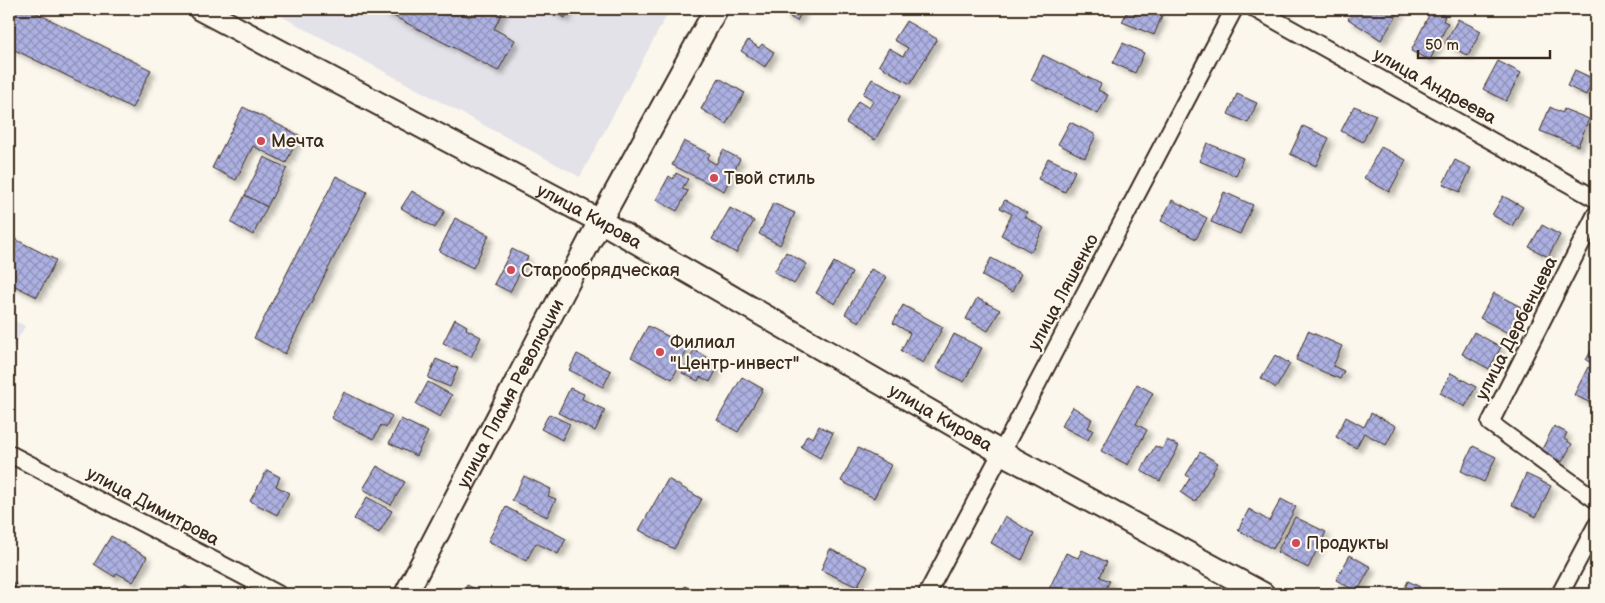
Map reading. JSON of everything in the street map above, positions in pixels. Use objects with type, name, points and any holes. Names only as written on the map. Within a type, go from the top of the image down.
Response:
[{"type":"main road","name":"улица Кирова","points":[[200,9],[600,221],[1002,453],[1263,594]]},
{"type":"main road","name":"улица Пламя Революции","points":[[406,594],[600,221],[716,9]]},
{"type":"street","name":"улица Ляшенко","points":[[927,594],[1234,9]]},
{"type":"street","name":"улица Андреева","points":[[1255,9],[1596,199]]},
{"type":"street","name":"улица Дербенцева","points":[[1596,214],[1490,423],[1596,500]]},
{"type":"street","name":"улица Димитрова","points":[[9,455],[278,594]]},
{"type":"street","points":[[1560,594],[1596,526]]},
{"type":"shaded area","points":[[268,9],[670,9],[580,177]]},
{"type":"shaded area","points":[[9,318],[25,326],[9,356]]},
{"type":"building","points":[[9,9],[29,9],[151,70],[132,108],[9,47]]},
{"type":"building","points":[[380,9],[454,9],[470,17],[475,9],[504,9],[494,29],[515,40],[498,71]]},
{"type":"building","points":[[548,9],[569,9],[565,18]]},
{"type":"building","points":[[787,9],[803,9],[797,21],[784,14]]},
{"type":"building","points":[[1128,9],[1146,9],[1162,16],[1154,35],[1122,22]]},
{"type":"building","points":[[1354,9],[1401,9],[1381,40],[1348,19]]},
{"type":"building","points":[[1432,9],[1445,16],[1443,21],[1448,23],[1430,60],[1411,51]]},
{"type":"building","points":[[1458,19],[1481,31],[1468,56],[1445,43]]},
{"type":"building","points":[[906,21],[937,39],[910,84],[879,65],[889,48],[903,56],[908,48],[894,40]]},
{"type":"building","points":[[748,40],[759,48],[762,44],[774,52],[765,67],[741,51]]},
{"type":"building","points":[[1123,43],[1144,53],[1135,73],[1113,63]]},
{"type":"building","points":[[1043,55],[1101,84],[1098,90],[1108,95],[1098,114],[1031,80]]},
{"type":"building","points":[[1498,61],[1521,73],[1506,101],[1483,89]]},
{"type":"building","points":[[1575,70],[1594,79],[1586,95],[1567,86]]},
{"type":"building","points":[[719,78],[745,93],[726,124],[701,109]]},
{"type":"building","points":[[872,79],[901,95],[875,140],[846,123],[858,101],[869,108],[873,100],[863,94]]},
{"type":"building","points":[[1237,94],[1257,103],[1248,123],[1228,114]]},
{"type":"building","points":[[1354,106],[1376,115],[1363,142],[1341,131]]},
{"type":"building","name":"Мечта","points":[[243,107],[299,135],[286,163],[253,146],[236,180],[212,168]]},
{"type":"building","points":[[1550,107],[1562,113],[1564,109],[1589,119],[1578,146],[1540,131]]},
{"type":"building","points":[[1070,122],[1096,135],[1085,158],[1058,144]]},
{"type":"building","points":[[1303,126],[1329,138],[1316,166],[1290,154]]},
{"type":"building","name":"Твой стиль","points":[[684,141],[710,154],[707,159],[716,164],[723,150],[740,159],[724,191],[672,165]]},
{"type":"building","points":[[1207,143],[1243,158],[1236,176],[1199,161]]},
{"type":"building","points":[[1381,147],[1406,160],[1389,192],[1364,178]]},
{"type":"building","points":[[264,157],[287,168],[267,207],[245,195]]},
{"type":"building","points":[[1048,158],[1075,171],[1065,192],[1038,179]]},
{"type":"building","points":[[1455,160],[1471,168],[1460,192],[1443,184]]},
{"type":"building","points":[[676,173],[688,179],[682,189],[688,191],[677,211],[656,200],[669,176],[673,179]]},
{"type":"building","points":[[336,176],[367,192],[285,354],[254,338]]},
{"type":"building","points":[[412,191],[445,211],[435,228],[401,208]]},
{"type":"building","points":[[1224,192],[1253,205],[1240,234],[1211,222]]},
{"type":"building","points":[[245,195],[267,207],[253,235],[231,223]]},
{"type":"building","points":[[1503,196],[1523,207],[1512,226],[1492,215]]},
{"type":"building","points":[[1005,200],[1027,213],[1025,217],[1044,228],[1031,252],[1001,235],[1012,214],[1000,208]]},
{"type":"building","points":[[1172,200],[1207,218],[1196,239],[1161,221]]},
{"type":"building","points":[[773,203],[795,213],[780,245],[759,234]]},
{"type":"building","points":[[730,208],[754,221],[736,253],[712,239]]},
{"type":"building","points":[[455,218],[489,235],[473,268],[439,251]]},
{"type":"building","points":[[1542,225],[1560,235],[1548,257],[1529,247]]},
{"type":"building","points":[[9,236],[56,260],[37,297],[9,283]]},
{"type":"building","name":"Старообрядческая","points":[[512,249],[528,257],[510,292],[494,284]]},
{"type":"building","points":[[786,252],[807,264],[794,284],[774,272]]},
{"type":"building","points":[[991,258],[1021,274],[1012,292],[982,276]]},
{"type":"building","points":[[834,262],[852,273],[835,304],[816,293]]},
{"type":"building","points":[[871,269],[887,277],[859,322],[845,314]]},
{"type":"building","points":[[1494,293],[1521,307],[1508,333],[1480,318]]},
{"type":"building","points":[[977,298],[1000,310],[988,331],[966,319]]},
{"type":"building","points":[[903,305],[943,327],[923,363],[901,351],[910,333],[893,323]]},
{"type":"building","points":[[455,319],[467,326],[466,329],[481,337],[471,357],[443,343]]},
{"type":"building","name":"Филиал \"Центр-инвест\"","points":[[648,326],[689,347],[672,379],[631,357]]},
{"type":"building","points":[[1308,331],[1342,346],[1333,366],[1344,371],[1340,379],[1296,360]]},
{"type":"building","points":[[1474,332],[1501,347],[1489,369],[1462,354]]},
{"type":"building","points":[[954,334],[982,348],[964,382],[936,368]]},
{"type":"building","points":[[1596,342],[1596,366],[1586,360]]},
{"type":"building","points":[[694,350],[714,361],[712,364],[718,367],[710,382],[700,377],[698,381],[682,373]]},
{"type":"building","points":[[577,354],[611,371],[603,387],[569,370]]},
{"type":"building","points":[[1275,355],[1290,364],[1276,388],[1261,378]]},
{"type":"building","points":[[436,359],[458,368],[450,387],[428,378]]},
{"type":"building","points":[[1588,367],[1596,371],[1596,398],[1593,404],[1574,395]]},
{"type":"building","points":[[1451,373],[1476,387],[1465,407],[1440,393]]},
{"type":"building","points":[[742,377],[763,389],[738,432],[717,420]]},
{"type":"building","points":[[428,382],[452,395],[440,417],[416,404]]},
{"type":"building","points":[[1137,384],[1153,393],[1136,424],[1147,430],[1128,465],[1101,451]]},
{"type":"building","points":[[570,388],[584,394],[582,399],[605,410],[595,431],[558,413]]},
{"type":"building","points":[[344,392],[392,416],[386,428],[381,425],[374,439],[331,418]]},
{"type":"building","points":[[1073,407],[1092,419],[1088,428],[1093,430],[1088,440],[1061,426]]},
{"type":"building","points":[[1371,413],[1396,426],[1386,445],[1364,433],[1356,448],[1336,437],[1346,417],[1364,427]]},
{"type":"building","points":[[549,414],[570,424],[562,440],[541,429]]},
{"type":"building","points":[[401,419],[428,432],[416,456],[389,443]]},
{"type":"building","points":[[819,426],[833,433],[820,458],[801,447],[807,435],[813,438]]},
{"type":"building","points":[[1554,426],[1567,433],[1564,439],[1572,444],[1562,462],[1541,451]]},
{"type":"building","points":[[1167,440],[1179,446],[1160,481],[1141,471],[1155,446],[1162,449]]},
{"type":"building","points":[[1473,446],[1496,457],[1484,482],[1461,471]]},
{"type":"building","points":[[858,448],[891,465],[874,498],[841,481]]},
{"type":"building","points":[[1200,452],[1218,463],[1195,502],[1181,493],[1190,478],[1186,475]]},
{"type":"building","points":[[377,466],[405,482],[391,505],[363,489]]},
{"type":"building","points":[[267,470],[280,477],[276,486],[289,493],[277,515],[250,501]]},
{"type":"building","points":[[1526,474],[1551,486],[1536,517],[1512,505]]},
{"type":"building","points":[[524,476],[551,489],[548,496],[556,499],[547,517],[512,500]]},
{"type":"building","points":[[668,479],[702,499],[674,549],[639,530]]},
{"type":"building","points":[[367,497],[392,511],[379,533],[354,519]]},
{"type":"building","points":[[1281,499],[1296,507],[1273,549],[1238,530],[1249,509],[1269,521]]},
{"type":"building","points":[[506,507],[566,539],[558,554],[536,543],[526,561],[488,541]]},
{"type":"building","points":[[1005,516],[1034,534],[1022,560],[991,543]]},
{"type":"building","points":[[1295,517],[1326,532],[1308,568],[1277,552]]},
{"type":"building","points":[[111,536],[147,557],[133,582],[117,573],[115,577],[94,564]]},
{"type":"building","points":[[830,549],[868,567],[857,587],[821,570]]},
{"type":"building","points":[[1082,550],[1107,562],[1100,577],[1110,581],[1103,594],[1061,594],[1049,589],[1066,553],[1078,558]]},
{"type":"building","points":[[1350,555],[1371,567],[1357,592],[1336,580]]},
{"type":"building","points":[[9,581],[16,584],[12,594],[9,594]]},
{"type":"building","points":[[1408,581],[1420,587],[1416,594],[1402,594]]},
{"type":"building","points":[[467,585],[486,594],[463,594]]},
{"type":"building","points":[[185,586],[200,594],[181,594]]},
{"type":"building","points":[[685,586],[699,594],[680,594]]},
{"type":"building","points":[[171,588],[181,594],[167,594]]},
{"type":"place","name":"Мечта","points":[[261,141]]},
{"type":"place","name":"Твой стиль","points":[[714,178]]},
{"type":"place","name":"Старообрядческая","points":[[511,270]]},
{"type":"place","name":"Филиал \"Центр-инвест\"","points":[[660,352]]},
{"type":"place","name":"Продукты","points":[[1296,543]]}]
